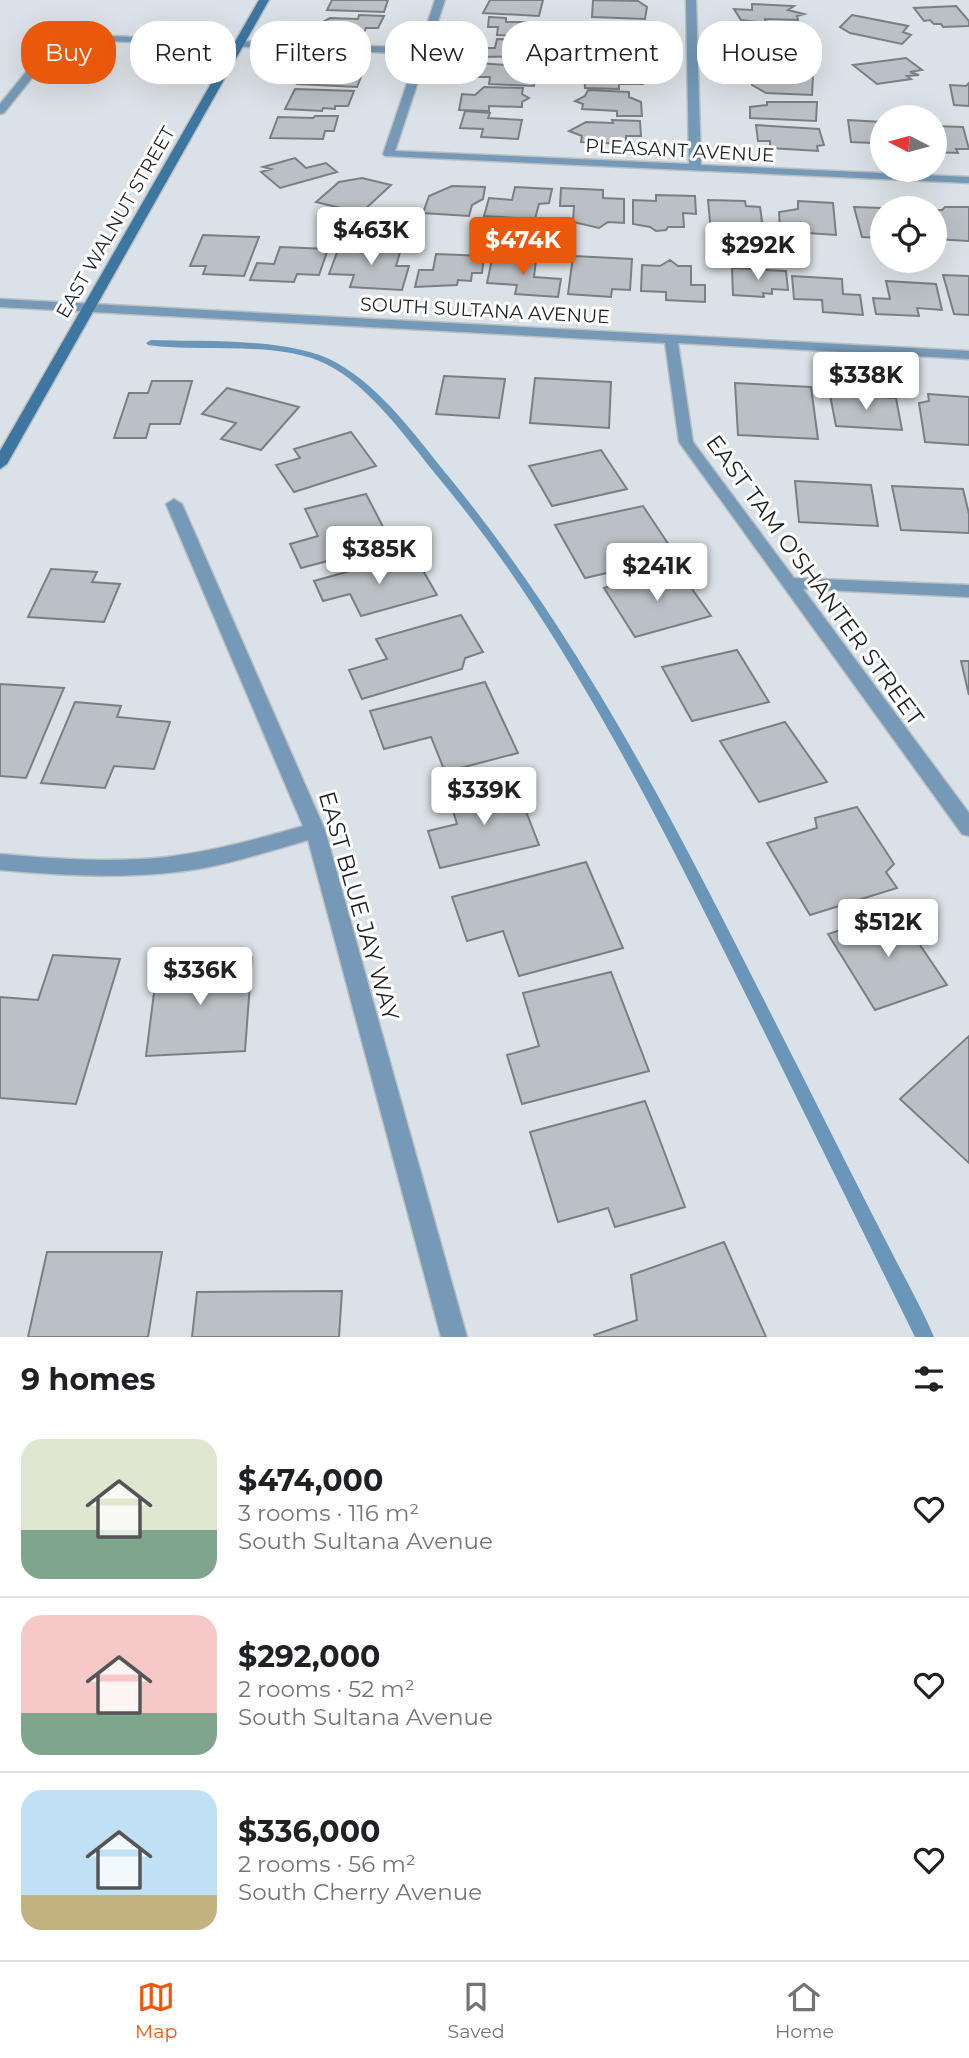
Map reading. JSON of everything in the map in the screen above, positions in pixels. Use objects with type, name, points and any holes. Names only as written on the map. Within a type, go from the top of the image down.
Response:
[{"type":"street","name":"EAST WALNUT STREET","points":[[0,464],[264,0]]},
{"type":"street","points":[[433,21],[440,0]]},
{"type":"street","points":[[691,0],[695,168]]},
{"type":"street","points":[[0,111],[60,36],[385,50]]},
{"type":"street","name":"PLEASANT AVENUE","points":[[412,84],[389,154],[969,180]]},
{"type":"street","name":"SOUTH SULTANA AVENUE","points":[[0,303],[969,355]]},
{"type":"street","name":"EAST TAM O'SHANTER STREET","points":[[671,339],[685,442],[969,828]]},
{"type":"street","name":"EAST BLUE JAY WAY","points":[[174,504],[315,830],[454,1337]]},
{"type":"street","points":[[787,583],[969,591]]},
{"type":"street","points":[[0,862],[61,868],[123,868],[189,862],[315,830]]},
{"type":"building","points":[[332,0],[388,0],[384,12],[327,10]]},
{"type":"building","points":[[490,0],[543,0],[539,16],[483,13]]},
{"type":"building","points":[[593,0],[638,1],[647,7],[645,19],[592,17]]},
{"type":"building","points":[[752,4],[794,6],[788,10],[804,14],[797,16],[798,20],[749,21],[741,20],[734,9],[752,10]]},
{"type":"building","points":[[956,6],[969,21],[969,26],[943,27],[930,20],[924,21],[914,8]]},
{"type":"building","points":[[359,15],[384,16],[378,28],[371,28],[371,21],[324,21],[330,18],[358,19]]},
{"type":"building","points":[[852,15],[908,26],[903,32],[911,35],[902,44],[850,33],[840,27]]},
{"type":"building","points":[[489,17],[506,18],[506,21],[502,21],[502,35],[497,35],[498,27],[488,27]]},
{"type":"building","points":[[497,39],[502,39],[502,57],[488,57],[488,48],[495,48]]},
{"type":"building","points":[[906,58],[922,70],[910,72],[919,75],[907,76],[911,79],[877,84],[853,65]]},
{"type":"building","points":[[488,64],[502,65],[502,84],[534,86],[489,84]]},
{"type":"building","points":[[969,83],[969,106],[954,105],[950,85],[966,86]]},
{"type":"building","points":[[297,84],[358,84],[357,87]]},
{"type":"building","points":[[585,84],[619,84],[619,89],[585,88]]},
{"type":"building","points":[[813,84],[812,95],[766,93],[752,85]]},
{"type":"building","points":[[484,87],[523,88],[522,94],[529,98],[522,102],[522,107],[489,106],[489,111],[459,110],[462,94],[475,95]]},
{"type":"building","points":[[295,89],[354,91],[348,106],[323,108],[322,111],[285,109]]},
{"type":"building","points":[[588,90],[629,92],[629,97],[641,102],[642,116],[617,116],[617,111],[582,109],[583,104],[575,101],[585,96]]},
{"type":"building","points":[[767,102],[817,102],[816,121],[750,118],[750,107],[767,105]]},
{"type":"building","points":[[465,111],[490,113],[488,118],[522,120],[518,139],[481,137],[483,129],[460,128]]},
{"type":"building","points":[[338,116],[334,131],[325,131],[323,139],[270,138],[278,117]]},
{"type":"building","points":[[612,120],[640,121],[641,136],[626,136],[626,144],[581,142],[582,136],[569,131],[586,122],[613,123]]},
{"type":"building","points":[[848,120],[870,121],[870,143],[851,142]]},
{"type":"building","points":[[756,125],[819,129],[824,145],[817,146],[818,151],[770,148],[770,141],[758,141]]},
{"type":"building","points":[[947,126],[963,127],[969,149],[956,149],[958,153],[947,153]]},
{"type":"building","points":[[295,158],[306,168],[326,163],[337,172],[280,188],[261,172],[271,169],[263,167]]},
{"type":"building","points":[[362,178],[391,185],[361,213],[316,202],[339,182]]},
{"type":"building","points":[[452,186],[485,187],[483,199],[472,205],[469,216],[423,213],[429,196]]},
{"type":"building","points":[[515,187],[552,189],[549,203],[539,204],[535,219],[484,216],[489,198],[512,200]]},
{"type":"building","points":[[561,188],[603,190],[603,198],[624,199],[624,223],[608,222],[599,228],[573,222],[574,206],[560,206]]},
{"type":"building","points":[[656,195],[695,196],[696,214],[683,213],[684,227],[668,227],[666,230],[656,231],[633,224],[633,200],[656,201]]},
{"type":"building","points":[[708,200],[745,201],[746,206],[760,207],[764,235],[711,233]]},
{"type":"building","points":[[798,201],[833,203],[836,235],[780,231],[779,212],[798,209]]},
{"type":"building","points":[[854,207],[870,208],[870,237],[862,237]]},
{"type":"building","points":[[947,207],[969,207],[969,241],[947,240]]},
{"type":"building","points":[[203,235],[259,237],[244,276],[203,274],[206,266],[190,266]]},
{"type":"building","points":[[374,243],[383,249],[401,249],[396,266],[409,266],[402,290],[350,287],[354,275],[329,274],[339,247],[362,249]]},
{"type":"building","points":[[280,247],[328,249],[319,275],[297,274],[294,282],[250,280],[257,263],[274,264]]},
{"type":"building","points":[[520,252],[529,260],[536,260],[534,277],[561,279],[558,297],[515,294],[517,285],[487,283],[492,259],[508,260]]},
{"type":"building","points":[[436,254],[484,256],[482,273],[472,273],[471,281],[458,280],[457,285],[415,287],[419,270],[433,270]]},
{"type":"building","points":[[573,256],[632,259],[630,290],[612,289],[611,297],[568,294]]},
{"type":"building","points":[[670,260],[678,266],[691,266],[691,285],[705,285],[705,302],[666,300],[666,292],[641,291],[642,265],[660,266]]},
{"type":"building","points":[[732,268],[786,271],[788,290],[772,289],[772,294],[763,293],[764,297],[733,295]]},
{"type":"building","points":[[943,275],[969,276],[969,315],[954,314]]},
{"type":"building","points":[[792,276],[842,279],[843,294],[860,295],[863,315],[823,312],[822,300],[794,299]]},
{"type":"building","points":[[886,281],[936,284],[942,310],[917,308],[919,316],[876,314],[873,298],[890,299]]},
{"type":"building","points":[[444,376],[505,379],[499,418],[436,414]]},
{"type":"building","points":[[535,378],[611,382],[609,428],[530,423]]},
{"type":"building","points":[[152,381],[192,381],[180,424],[150,424],[146,438],[114,438],[129,393],[148,393]]},
{"type":"building","points":[[735,383],[811,387],[818,439],[738,435]]},
{"type":"building","points":[[227,388],[299,407],[261,450],[221,439],[236,423],[202,414]]},
{"type":"building","points":[[928,394],[969,397],[969,445],[925,442],[919,403],[929,401]]},
{"type":"building","points":[[830,395],[896,398],[902,430],[836,426]]},
{"type":"building","points":[[351,432],[376,466],[294,492],[276,465],[300,458],[294,449]]},
{"type":"building","points":[[601,450],[627,489],[552,506],[529,466]]},
{"type":"building","points":[[795,481],[871,485],[878,526],[799,522]]},
{"type":"building","points":[[892,486],[963,489],[969,514],[969,533],[901,530]]},
{"type":"building","points":[[366,494],[392,544],[301,568],[290,544],[318,536],[305,509]]},
{"type":"building","points":[[643,506],[677,557],[585,578],[555,525]]},
{"type":"building","points":[[397,558],[401,567],[418,562],[437,595],[361,616],[350,594],[323,601],[314,581]]},
{"type":"building","points":[[51,569],[97,572],[92,582],[120,584],[104,622],[28,617]]},
{"type":"building","points":[[678,569],[711,616],[635,637],[604,588]]},
{"type":"building","points":[[461,615],[483,652],[465,658],[462,669],[362,699],[349,670],[387,659],[376,639]]},
{"type":"building","points":[[737,650],[769,702],[692,721],[662,667]]},
{"type":"building","points":[[961,661],[969,661],[969,695]]},
{"type":"building","points":[[485,682],[518,753],[445,772],[431,737],[384,749],[370,711]]},
{"type":"building","points":[[0,684],[64,688],[26,778],[0,776]]},
{"type":"building","points":[[75,702],[121,706],[117,717],[170,722],[154,769],[114,766],[105,788],[41,783]]},
{"type":"building","points":[[785,722],[827,782],[759,802],[720,741]]},
{"type":"building","points":[[515,783],[539,845],[440,868],[428,831],[457,824],[449,797]]},
{"type":"building","points":[[857,807],[894,864],[886,872],[897,888],[810,915],[767,843],[817,828],[815,818]]},
{"type":"building","points":[[586,862],[623,948],[519,976],[503,931],[467,941],[452,897]]},
{"type":"building","points":[[906,909],[927,939],[918,942],[947,985],[875,1010],[828,934]]},
{"type":"building","points":[[53,955],[120,959],[76,1104],[0,1098],[0,997],[38,1000]]},
{"type":"building","points":[[252,957],[245,1051],[146,1056],[158,961]]},
{"type":"building","points":[[611,972],[649,1071],[522,1104],[507,1055],[539,1046],[523,993]]},
{"type":"building","points":[[969,1036],[969,1163],[900,1099]]},
{"type":"building","points":[[645,1101],[685,1207],[615,1227],[608,1208],[558,1222],[530,1132]]},
{"type":"building","points":[[724,1242],[766,1337],[595,1337],[594,1335],[637,1320],[631,1275]]},
{"type":"building","points":[[47,1252],[162,1252],[148,1337],[28,1337]]},
{"type":"building","points":[[342,1291],[339,1337],[192,1337],[197,1292]]},
{"type":"waterway","points":[[151,343],[268,348],[292,351],[329,362],[358,382],[386,409],[479,521],[560,637],[665,821],[925,1337]]}]
